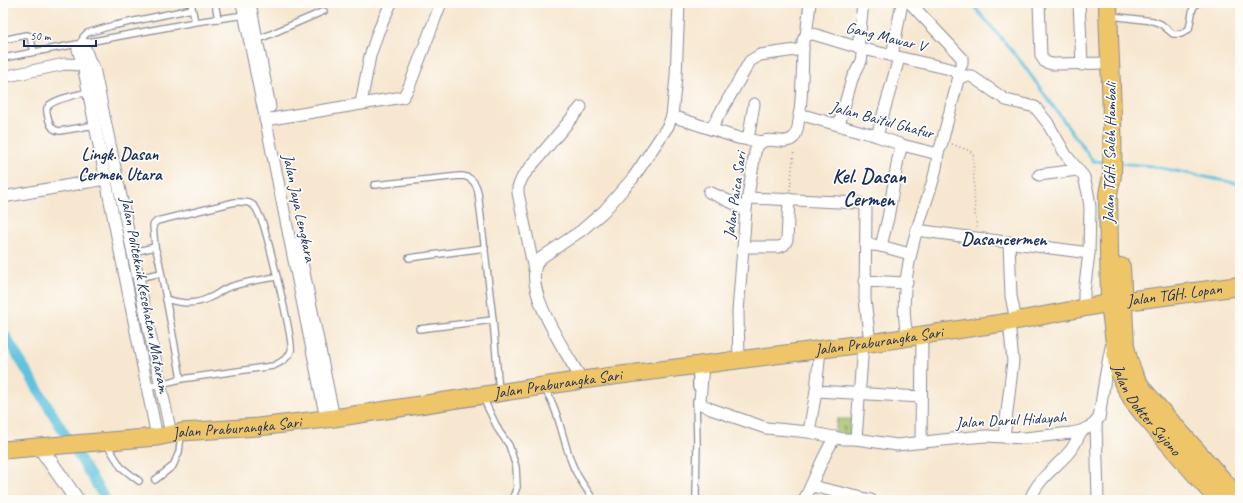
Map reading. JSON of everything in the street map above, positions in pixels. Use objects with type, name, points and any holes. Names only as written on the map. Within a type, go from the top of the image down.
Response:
[{"type":"highway","name":"Jalan TGH. Saleh Hambali","points":[[1108,10],[1113,154],[1112,177],[1108,197],[1116,302]]},
{"type":"highway","name":"Jalan TGH. Lopan","points":[[1116,302],[1240,286]]},
{"type":"highway","name":"Jalan Dokter Sujono","points":[[1116,302],[1113,334],[1118,367],[1123,382],[1134,402],[1158,433],[1218,500]]},
{"type":"highway","points":[[1116,302],[1128,359],[1134,376],[1143,390],[1240,500]]},
{"type":"main road","name":"Jalan Praburangka Sari","points":[[3,450],[330,419],[582,380],[866,344],[1013,322],[1116,302]]},
{"type":"street","name":"Jalan Jaya Lengkara","points":[[242,3],[249,11],[257,40],[268,120]]},
{"type":"street","points":[[361,103],[370,56],[387,9],[391,3]]},
{"type":"street","points":[[268,120],[361,103],[400,98],[406,94],[441,3]]},
{"type":"street","points":[[534,270],[537,262],[541,258],[582,230],[614,200],[641,166],[668,126],[672,116],[676,77],[679,3]]},
{"type":"street","points":[[796,134],[800,114],[804,42],[810,3]]},
{"type":"street","points":[[839,125],[852,79],[861,61],[860,49],[863,3]]},
{"type":"street","points":[[876,136],[896,57],[902,3]]},
{"type":"street","name":"Jalan Baitul Ghafur","points":[[800,114],[902,145],[931,152],[938,152],[943,141],[960,74],[962,58],[910,3]]},
{"type":"street","points":[[1038,3],[1041,56],[1043,59],[1050,64],[1082,65],[1111,63]]},
{"type":"street","points":[[1079,3],[1082,65]]},
{"type":"street","name":"Jalan Jaya Lengkara","points":[[249,11],[268,120],[330,419]]},
{"type":"street","name":"Gang Mawar V","points":[[711,129],[750,61],[760,55],[804,42],[812,34],[860,49],[950,70],[960,74]]},
{"type":"street","points":[[80,44],[86,63]]},
{"type":"street","points":[[3,77],[65,64],[86,63],[94,68],[114,158],[170,434]]},
{"type":"street","name":"Jalan Politeknik Kesehatan Mataram","points":[[86,63],[88,92],[147,387],[170,434]]},
{"type":"street","points":[[960,74],[971,76],[1006,100],[1035,107],[1041,114],[1066,155],[1084,177],[1090,207],[1089,253],[1084,292],[1084,308]]},
{"type":"street","points":[[748,140],[754,104]]},
{"type":"street","points":[[581,107],[523,176],[518,186],[520,206],[534,270],[536,290],[550,326],[582,380]]},
{"type":"street","points":[[672,116],[748,140],[762,142]]},
{"type":"street","name":"Jalan Paica Sari","points":[[739,360],[738,312],[747,204],[755,152],[757,147],[762,142],[768,140],[788,140],[793,138],[796,134]]},
{"type":"street","points":[[881,246],[902,145]]},
{"type":"street","points":[[921,442],[922,397],[915,336],[905,327],[904,314],[910,254],[916,230],[934,178],[938,152]]},
{"type":"street","points":[[101,161],[114,158]]},
{"type":"street","points":[[1038,175],[1077,170]]},
{"type":"street","points":[[3,197],[105,178]]},
{"type":"street","points":[[709,192],[747,204],[789,199],[863,204],[866,208],[864,281],[866,344],[859,393],[856,439]]},
{"type":"street","points":[[744,246],[779,247],[784,245],[787,240],[789,199]]},
{"type":"street","points":[[916,230],[1089,253]]},
{"type":"street","points":[[1004,437],[1012,368],[1013,322],[1009,242]]},
{"type":"street","points":[[865,244],[881,246],[910,254]]},
{"type":"street","points":[[864,281],[907,284]]},
{"type":"street","points":[[129,294],[141,291]]},
{"type":"street","points":[[1098,500],[1096,422],[1100,416],[1113,334]]},
{"type":"street","points":[[809,432],[816,391],[820,349]]},
{"type":"street","name":"Jalan Darul Hidayah","points":[[699,365],[700,395],[701,404],[703,406],[766,428],[809,432],[897,445],[986,436],[1025,438],[1051,436],[1081,431],[1096,422]]},
{"type":"street","points":[[816,391],[922,397]]},
{"type":"street","points":[[1030,500],[1035,490],[1046,476],[1071,450],[1081,431]]},
{"type":"street","points":[[804,500],[812,486],[820,463],[835,437]]},
{"type":"street","points":[[40,447],[77,500]]},
{"type":"street","points":[[812,486],[871,500]]},
{"type":"lane","points":[[215,3],[218,19]]},
{"type":"lane","points":[[1108,10],[1153,21],[1161,24],[1173,34],[1181,34],[1189,29],[1195,4]]},
{"type":"lane","points":[[80,44],[83,37],[87,33],[192,6],[195,22]]},
{"type":"lane","points":[[3,58],[218,19],[249,11]]},
{"type":"lane","points":[[257,40],[324,11]]},
{"type":"lane","points":[[3,40],[26,35],[30,36],[34,52]]},
{"type":"lane","points":[[88,92],[53,102],[48,107],[46,112],[52,128],[55,130],[60,131],[95,125]]},
{"type":"lane","points":[[374,185],[460,176],[468,178],[475,183],[478,192],[494,320],[499,393]]},
{"type":"lane","points":[[147,387],[161,385],[180,379],[273,366],[279,364],[286,358],[291,350],[288,324],[263,224],[255,207],[247,202],[235,202],[157,221],[153,225],[155,247],[180,379]]},
{"type":"lane","points":[[133,252],[155,247]]},
{"type":"lane","points":[[409,258],[484,248]]},
{"type":"lane","points":[[138,278],[161,273]]},
{"type":"lane","points":[[166,299],[190,304],[204,301],[227,288],[241,283],[276,277]]},
{"type":"lane","points":[[419,329],[494,320]]},
{"type":"lane","points":[[697,500],[699,365]]},
{"type":"lane","points":[[542,386],[550,398],[573,466],[584,487],[594,500]]},
{"type":"lane","points":[[482,396],[485,405],[499,431],[509,445],[516,467],[517,487],[512,500]]},
{"type":"lane","points":[[154,480],[173,466],[179,452],[170,434]]},
{"type":"lane","points":[[105,441],[121,468],[139,481]]},
{"type":"path","points":[[789,199],[796,134]]},
{"type":"path","points":[[943,141],[970,151],[973,154],[974,214],[979,238]]},
{"type":"green space","points":[[837,419],[856,419],[855,438],[835,436]]},
{"type":"waterway","points":[[971,3],[1019,59],[1093,161],[1106,162]]},
{"type":"waterway","points":[[1117,163],[1151,166],[1240,184]]},
{"type":"waterway","points":[[3,332],[106,500]]},
{"type":"district","name":"Lingk. Dasan Cermen Utara","points":[[120,164]]},
{"type":"district","name":"Kel. Dasan Cermen","points":[[869,188]]},
{"type":"district","name":"Dasancermen","points":[[1004,239]]}]
